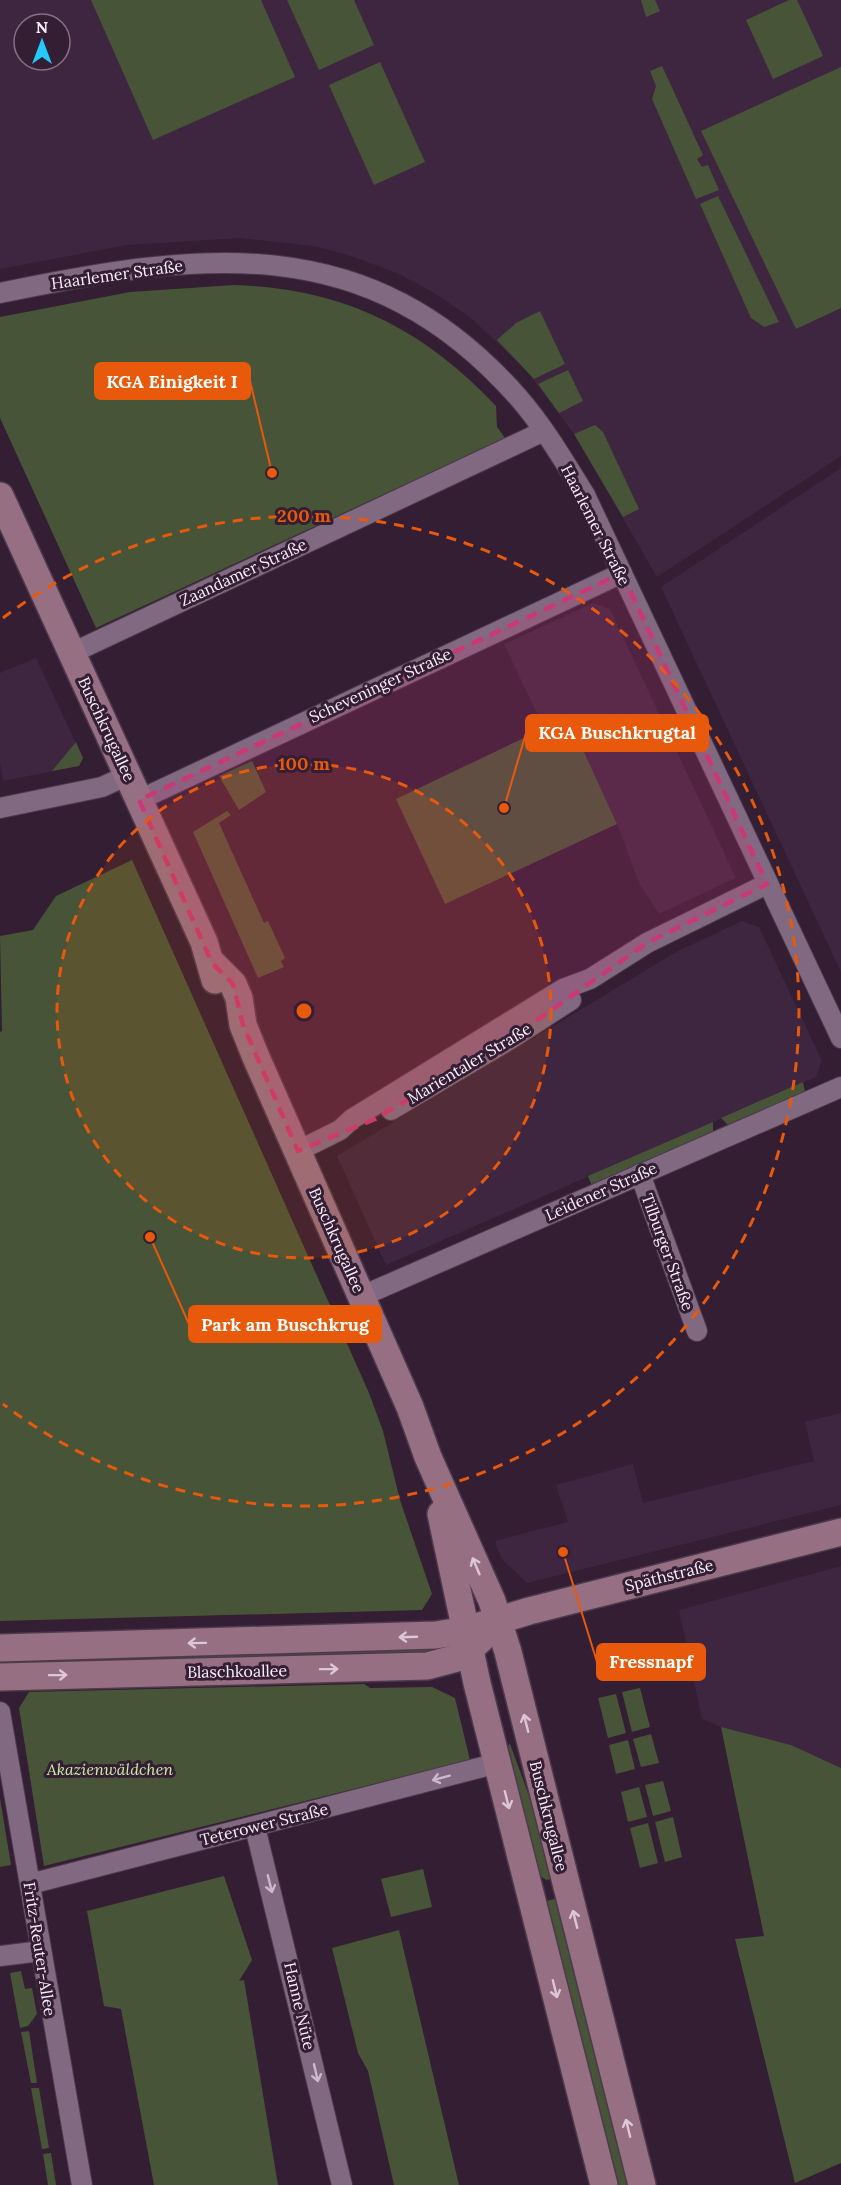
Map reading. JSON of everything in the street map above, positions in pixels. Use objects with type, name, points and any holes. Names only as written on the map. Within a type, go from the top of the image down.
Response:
[{"type":"main road","name":"Buschkrugallee","points":[[0,496],[212,963],[233,984],[239,998],[243,1025],[410,1407],[428,1457],[498,1620],[642,2185]]},
{"type":"main road","name":"Buschkrugallee","points":[[428,1457],[468,1640],[604,2185]]},
{"type":"main road","name":"Späthstraße","points":[[468,1640],[498,1620],[841,1532]]},
{"type":"main road","name":"Blaschkoallee","points":[[0,1648],[401,1638],[468,1640]]},
{"type":"main road","name":"Blaschkoallee","points":[[0,1677],[427,1666],[450,1662],[468,1640]]},
{"type":"main road","points":[[530,1893],[566,1884]]},
{"type":"street","name":"Haarlemer Straße","points":[[0,293],[128,269],[192,263],[256,263],[322,272],[382,293],[439,325],[492,370],[544,431],[585,495],[841,1038]]},
{"type":"street","name":"Zaandamer Straße","points":[[72,653],[544,431]]},
{"type":"street","name":"Scheveninger Straße","points":[[139,800],[622,573]]},
{"type":"street","points":[[0,808],[102,787],[128,775]]},
{"type":"street","name":"Marientaler Straße","points":[[298,1151],[340,1130],[357,1130],[498,1047],[576,996],[590,979],[647,944],[767,884]]},
{"type":"street","name":"Leidener Straße","points":[[362,1296],[841,1087]]},
{"type":"street","name":"Tilburger Straße","points":[[640,1174],[697,1331]]},
{"type":"street","name":"Fritz-Reuter-Allee","points":[[0,1712],[82,2185]]},
{"type":"street","name":"Teterower Straße","points":[[30,1884],[498,1763]]},
{"type":"street","name":"Hanne Nüte","points":[[255,1827],[342,2185]]},
{"type":"street","points":[[0,1956],[41,1951]]},
{"type":"highlighted area","points":[[622,573],[767,884],[647,943],[509,1040],[375,1119],[298,1151],[243,1025],[233,984],[212,963],[139,800]]},
{"type":"shaded area","points":[[0,0],[841,0],[841,456],[657,577],[574,434],[526,370],[471,318],[433,292],[397,273],[348,255],[314,246],[240,238],[127,245],[0,269]]},
{"type":"shaded area","points":[[841,468],[841,972],[661,587]]},
{"type":"shaded area","points":[[593,603],[610,609],[736,878],[659,914],[639,883],[617,824],[568,717],[544,728],[504,644]]},
{"type":"shaded area","points":[[36,658],[83,758],[79,766],[3,781],[0,763],[0,673]]},
{"type":"shaded area","points":[[742,921],[759,927],[822,1061],[816,1077],[386,1265],[337,1156],[678,951]]},
{"type":"shaded area","points":[[841,1413],[841,1505],[527,1583],[501,1558],[495,1541],[568,1522],[556,1485],[633,1464],[643,1503],[814,1461],[805,1422]]},
{"type":"shaded area","points":[[841,1566],[841,1768],[791,1745],[721,1727],[702,1719],[679,1610]]},
{"type":"green space","points":[[91,0],[261,0],[295,77],[153,140]]},
{"type":"green space","points":[[287,0],[354,0],[374,45],[319,70]]},
{"type":"green space","points":[[641,0],[655,0],[660,11],[646,17]]},
{"type":"green space","points":[[789,0],[797,0],[823,56],[773,79],[746,20]]},
{"type":"green space","points":[[380,62],[425,162],[374,185],[329,85]]},
{"type":"green space","points":[[662,66],[703,155],[697,159],[702,167],[708,165],[719,190],[696,199],[652,99],[656,86],[650,71]]},
{"type":"green space","points":[[841,67],[841,308],[796,329],[701,131]]},
{"type":"green space","points":[[718,196],[779,322],[764,327],[751,318],[700,204]]},
{"type":"green space","points":[[234,285],[310,294],[378,317],[409,334],[468,379],[496,406],[497,427],[505,438],[96,628],[0,418],[0,317],[130,292]]},
{"type":"green space","points":[[540,311],[565,364],[534,379],[497,340],[516,323]]},
{"type":"green space","points":[[568,370],[583,401],[559,413],[538,384]]},
{"type":"green space","points":[[595,425],[603,432],[639,509],[623,517],[574,434]]},
{"type":"green space","points":[[568,717],[617,824],[445,904],[396,799]]},
{"type":"green space","points":[[76,742],[83,758],[79,766],[52,771]]},
{"type":"green space","points":[[252,761],[266,792],[239,810],[219,776]]},
{"type":"green space","points":[[227,811],[231,815],[219,823],[264,923],[268,921],[285,958],[281,961],[284,967],[258,978],[193,832]]},
{"type":"green space","points":[[132,860],[369,1393],[383,1431],[400,1500],[432,1594],[422,1610],[0,1621],[0,1032],[2,1031],[0,936],[33,930],[56,896]]},
{"type":"green space","points":[[803,1082],[805,1092],[729,1126],[721,1118]]},
{"type":"green space","points":[[713,1122],[713,1133],[592,1186],[588,1176]]},
{"type":"green space","points":[[428,1647],[429,1652],[425,1654],[8,1664],[8,1657]]},
{"type":"green space","name":"Akazienwäldchen","points":[[364,1684],[370,1688],[432,1687],[455,1698],[470,1760],[44,1866],[19,1708],[29,1692]]},
{"type":"green space","points":[[640,1688],[650,1727],[632,1732],[622,1692]]},
{"type":"green space","points":[[616,1694],[626,1733],[608,1738],[598,1698]]},
{"type":"green space","points":[[721,1727],[791,1745],[841,1768],[841,2163],[795,2183],[735,1939],[764,1936]]},
{"type":"green space","points":[[651,1734],[659,1763],[641,1767],[633,1739]]},
{"type":"green space","points":[[628,1740],[635,1769],[616,1774],[609,1745]]},
{"type":"green space","points":[[510,1744],[546,1842],[553,1879],[546,1880],[539,1875],[508,1745]]},
{"type":"green space","points":[[663,1781],[671,1811],[653,1816],[645,1785]]},
{"type":"green space","points":[[639,1787],[647,1817],[628,1822],[621,1792]]},
{"type":"green space","points":[[0,1798],[11,1865],[0,1867]]},
{"type":"green space","points":[[673,1817],[682,1857],[665,1862],[655,1822]]},
{"type":"green space","points":[[648,1823],[658,1863],[640,1868],[630,1828]]},
{"type":"green space","points":[[423,1869],[432,1907],[391,1917],[381,1879]]},
{"type":"green space","points":[[224,1876],[252,1960],[239,1981],[244,1980],[278,2185],[154,2185],[121,2009],[104,2006],[87,1911]]},
{"type":"green space","points":[[563,1897],[635,2185],[615,2185],[546,1901]]},
{"type":"green space","points":[[399,1930],[459,2185],[394,2185],[368,2071],[358,2053],[332,1948]]},
{"type":"green space","points":[[21,1971],[25,1989],[32,1988],[37,2014],[28,2026],[20,2028],[10,1973]]},
{"type":"green space","points":[[29,2031],[37,2083],[31,2083],[21,2032]]},
{"type":"green space","points":[[31,2088],[39,2088],[49,2148],[42,2149]]},
{"type":"green space","points":[[51,2153],[56,2185],[48,2185],[43,2154]]},
{"type":"place","name":"KGA Einigkeit I","points":[[272,473]]},
{"type":"place","name":"KGA Buschkrugtal","points":[[504,808]]},
{"type":"place","name":"Park am Buschkrug","points":[[150,1237]]},
{"type":"place","name":"Fressnapf","points":[[563,1552]]}]
